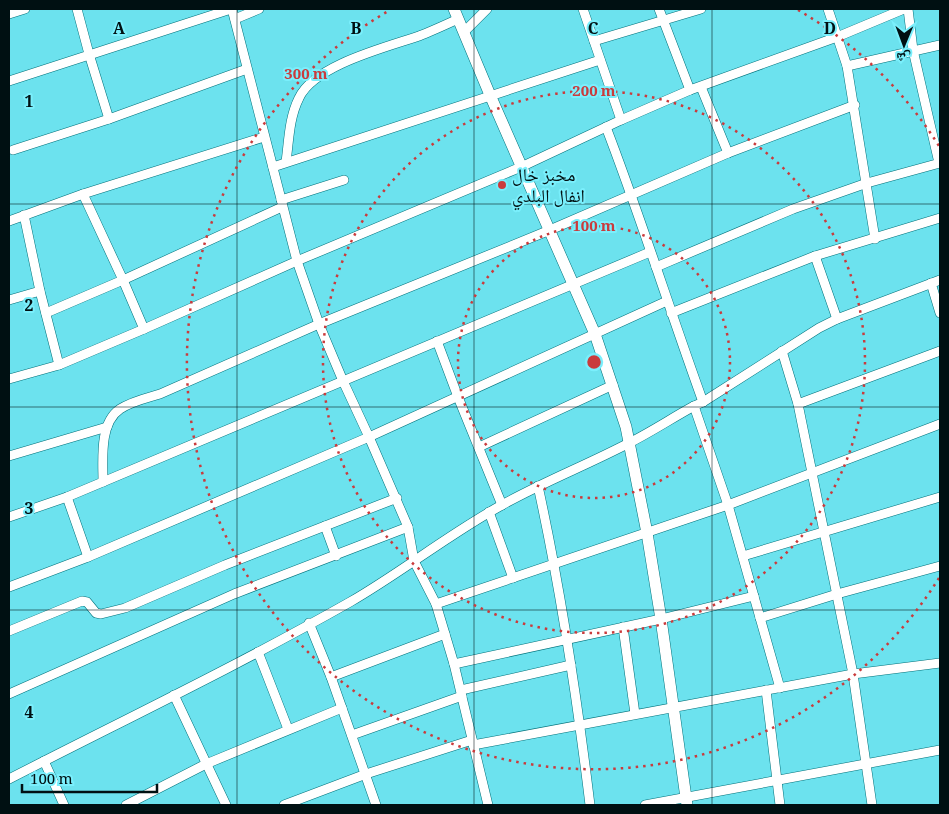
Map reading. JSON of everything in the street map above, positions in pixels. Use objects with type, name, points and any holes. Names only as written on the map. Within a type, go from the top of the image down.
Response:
[{"type":"street","points":[[9,14],[26,9]]},
{"type":"street","points":[[77,9],[89,54],[110,118]]},
{"type":"street","points":[[9,80],[232,9],[297,261],[319,324],[408,527],[414,561],[436,604],[454,664],[488,805]]},
{"type":"street","points":[[235,19],[258,9]]},
{"type":"street","points":[[464,32],[487,9]]},
{"type":"street","points":[[583,9],[621,120]]},
{"type":"street","points":[[659,9],[690,90]]},
{"type":"street","points":[[594,41],[701,9]]},
{"type":"street","points":[[828,9],[847,66],[875,239]]},
{"type":"street","points":[[9,379],[59,365],[144,329],[297,261],[521,166],[690,90],[836,37],[906,9],[913,50],[940,163],[867,183],[793,209],[656,267]]},
{"type":"street","points":[[286,162],[292,116],[299,96],[315,79],[364,53],[421,35],[456,14],[595,334],[613,385],[630,443],[647,533],[687,802]]},
{"type":"street","points":[[847,66],[940,45]]},
{"type":"street","points":[[273,167],[600,60]]},
{"type":"street","points":[[13,150],[247,69]]},
{"type":"street","points":[[701,87],[728,154]]},
{"type":"street","points":[[103,482],[107,426],[112,416],[132,402],[160,394],[319,324],[550,230],[728,154],[854,106]]},
{"type":"street","points":[[606,127],[632,195],[703,402]]},
{"type":"street","points":[[9,221],[83,194],[264,137]]},
{"type":"street","points":[[46,312],[123,280],[281,204],[344,180]]},
{"type":"street","points":[[83,194],[144,329]]},
{"type":"street","points":[[24,215],[40,291],[59,365]]},
{"type":"street","points":[[671,313],[815,256],[940,218]]},
{"type":"street","points":[[9,517],[67,497],[650,252]]},
{"type":"street","points":[[815,256],[837,319]]},
{"type":"street","points":[[9,780],[258,652],[388,580],[489,512],[538,486],[630,443],[703,402],[819,328],[837,319],[936,281],[940,313]]},
{"type":"street","points":[[9,300],[40,291]]},
{"type":"street","points":[[9,587],[88,557],[369,437],[667,301]]},
{"type":"street","points":[[437,341],[502,505]]},
{"type":"street","points":[[798,404],[940,350]]},
{"type":"street","points":[[782,351],[798,404],[854,674],[872,805]]},
{"type":"street","points":[[479,447],[613,385]]},
{"type":"street","points":[[694,406],[728,505],[780,688]]},
{"type":"street","points":[[436,604],[728,505],[940,424]]},
{"type":"street","points":[[9,456],[107,426]]},
{"type":"street","points":[[538,486],[555,563],[568,640],[590,805]]},
{"type":"street","points":[[67,497],[88,557]]},
{"type":"street","points":[[743,556],[940,497]]},
{"type":"street","points":[[9,631],[82,601],[87,602],[96,614],[125,608],[226,565],[396,498]]},
{"type":"street","points":[[489,512],[513,578]]},
{"type":"street","points":[[326,526],[336,556]]},
{"type":"street","points":[[9,694],[234,594],[408,527]]},
{"type":"street","points":[[760,618],[837,594],[940,566]]},
{"type":"street","points":[[454,664],[623,628],[754,596]]},
{"type":"street","points":[[309,623],[332,677],[376,805]]},
{"type":"street","points":[[623,628],[635,714]]},
{"type":"street","points":[[332,677],[445,634]]},
{"type":"street","points":[[258,652],[288,729]]},
{"type":"street","points":[[284,805],[366,774],[472,742],[854,674],[940,663]]},
{"type":"street","points":[[352,735],[461,693],[571,665]]},
{"type":"street","points":[[766,690],[780,805]]},
{"type":"street","points":[[174,695],[226,805]]},
{"type":"street","points":[[126,805],[141,802],[206,764],[342,708]]},
{"type":"street","points":[[645,805],[687,802],[777,781],[866,766],[940,750]]},
{"type":"street","points":[[44,761],[64,805]]},
{"type":"place","name":"مخبز خال انفال البلدي","points":[[502,185]]}]
